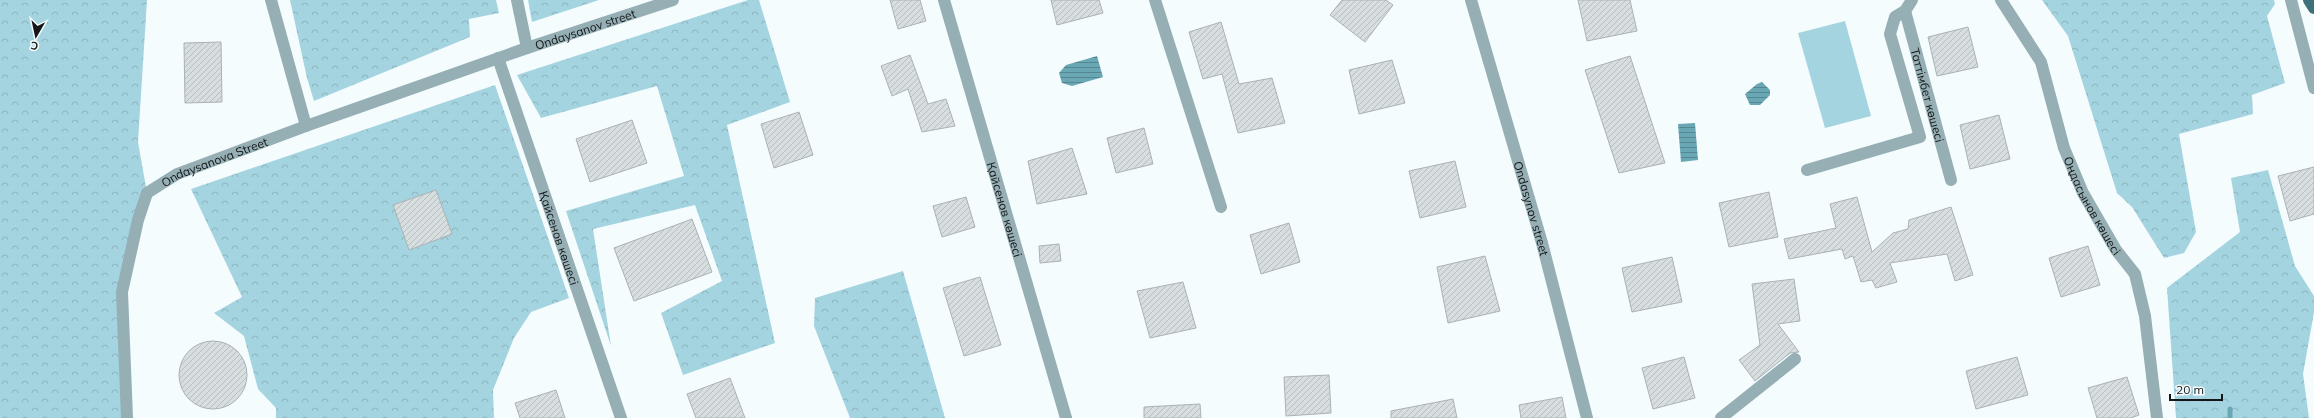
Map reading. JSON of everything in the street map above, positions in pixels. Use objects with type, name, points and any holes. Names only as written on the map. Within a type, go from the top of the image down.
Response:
[{"type":"main road","points":[[2309,0],[2314,8]]},
{"type":"street","points":[[271,0],[306,126]]},
{"type":"street","points":[[517,0],[527,48]]},
{"type":"street","name":"Ondaysanov street","points":[[498,58],[591,29],[673,0]]},
{"type":"street","name":"Қайсенов көшесі","points":[[944,0],[1066,418]]},
{"type":"street","points":[[1155,0],[1221,206]]},
{"type":"street","name":"Ondasynov street","points":[[1471,0],[1542,243],[1587,418]]},
{"type":"street","points":[[1807,170],[1920,137],[1890,34],[1895,18],[1905,11],[1912,0]]},
{"type":"street","name":"Оңдасынов көшесі","points":[[2001,0],[2041,62],[2064,148],[2083,193],[2116,250],[2135,274],[2145,316],[2157,418]]},
{"type":"street","points":[[2291,0],[2314,88]]},
{"type":"street","name":"Таттімбет көшесі","points":[[1905,11],[1951,180]]},
{"type":"street","points":[[2308,66],[2314,49]]},
{"type":"street","name":"Ondaysanova Street","points":[[127,418],[122,292],[138,220],[147,193],[177,174],[306,126],[498,58]]},
{"type":"street","name":"Қайсенов көшесі","points":[[498,58],[621,418]]},
{"type":"street","points":[[1721,418],[1795,359]]},
{"type":"green space","points":[[0,0],[147,0],[138,142],[147,193],[122,292],[127,418],[0,418]]},
{"type":"green space","points":[[290,0],[496,0],[499,13],[469,19],[470,37],[314,101],[307,78]]},
{"type":"green space","points":[[528,0],[599,0],[532,22]]},
{"type":"green space","points":[[748,0],[759,0],[790,102],[727,125],[775,343],[683,375],[661,313],[722,281],[695,205],[593,229],[611,346],[566,211],[684,176],[657,86],[541,118],[517,75]]},
{"type":"green space","points":[[2042,0],[2274,0],[2275,4],[2267,16],[2285,83],[2252,95],[2253,114],[2179,134],[2196,232],[2184,253],[2164,258],[2132,207],[2117,193],[2068,36]]},
{"type":"green space","points":[[1845,21],[1871,116],[1825,128],[1798,33]]},
{"type":"green space","points":[[495,85],[569,298],[531,312],[514,338],[493,390],[494,418],[276,418],[276,408],[258,389],[244,336],[214,313],[242,297],[191,189]]},
{"type":"green space","points":[[2268,170],[2295,266],[2314,296],[2314,312],[2303,374],[2309,418],[2176,418],[2167,288],[2240,232],[2231,178]]},
{"type":"green space","points":[[903,271],[945,418],[850,418],[814,326],[815,298]]},
{"type":"shaded area","points":[[1097,56],[1103,77],[1072,86],[1062,83],[1059,73],[1066,65]]},
{"type":"shaded area","points":[[1762,82],[1770,90],[1770,95],[1760,105],[1750,105],[1745,94],[1757,84]]},
{"type":"shaded area","points":[[1695,123],[1698,160],[1681,162],[1678,124]]},
{"type":"building","points":[[890,0],[920,0],[926,21],[898,29]]},
{"type":"building","points":[[1051,0],[1099,0],[1103,13],[1057,25]]},
{"type":"building","points":[[1342,0],[1386,0],[1393,5],[1365,42],[1330,15]]},
{"type":"building","points":[[1578,0],[1630,0],[1637,31],[1587,41]]},
{"type":"building","points":[[1221,22],[1239,84],[1272,78],[1285,123],[1238,133],[1222,74],[1203,79],[1189,32]]},
{"type":"building","points":[[1968,27],[1978,67],[1937,76],[1928,37]]},
{"type":"building","points":[[221,42],[222,102],[185,103],[184,43]]},
{"type":"building","points":[[910,55],[928,104],[946,99],[955,126],[922,132],[908,89],[892,96],[881,66]]},
{"type":"building","points":[[1630,56],[1665,163],[1619,173],[1585,70]]},
{"type":"building","points":[[1392,60],[1405,103],[1359,114],[1349,70]]},
{"type":"building","points":[[799,112],[813,155],[774,168],[761,124]]},
{"type":"building","points":[[1999,115],[2010,159],[1970,169],[1960,125]]},
{"type":"building","points":[[632,120],[647,163],[590,182],[576,139]]},
{"type":"building","points":[[1144,128],[1153,164],[1116,173],[1107,138]]},
{"type":"building","points":[[1072,148],[1087,194],[1037,204],[1028,161]]},
{"type":"building","points":[[1455,161],[1466,207],[1420,218],[1409,171]]},
{"type":"building","points":[[2314,167],[2314,214],[2290,221],[2278,176]]},
{"type":"building","points":[[436,190],[452,234],[409,250],[393,205]]},
{"type":"building","points":[[1769,192],[1778,237],[1729,247],[1719,203]]},
{"type":"building","points":[[966,197],[975,227],[942,237],[933,206]]},
{"type":"building","points":[[1857,197],[1872,252],[1893,233],[1908,229],[1909,220],[1951,207],[1973,275],[1955,281],[1947,254],[1890,263],[1897,282],[1876,288],[1872,280],[1861,282],[1853,256],[1845,259],[1842,249],[1789,259],[1784,239],[1836,228],[1830,204]]},
{"type":"building","points":[[692,219],[712,272],[634,301],[614,248]]},
{"type":"building","points":[[1289,223],[1300,262],[1261,274],[1250,235]]},
{"type":"building","points":[[1059,244],[1061,261],[1040,263],[1039,246]]},
{"type":"building","points":[[2088,246],[2100,285],[2061,297],[2049,258]]},
{"type":"building","points":[[1485,256],[1500,311],[1448,323],[1437,267]]},
{"type":"building","points":[[1672,257],[1682,302],[1632,312],[1622,268]]},
{"type":"building","points":[[980,277],[1001,345],[964,356],[943,288]]},
{"type":"building","points":[[1794,279],[1800,321],[1778,324],[1799,352],[1790,353],[1755,381],[1739,360],[1760,345],[1752,284]]},
{"type":"building","points":[[1183,282],[1196,328],[1150,338],[1137,291]]},
{"type":"building","points":[[213,341],[226,343],[237,351],[245,362],[247,375],[245,388],[237,399],[226,407],[213,409],[200,407],[189,399],[181,388],[179,375],[181,362],[189,351],[200,343]]},
{"type":"building","points":[[1684,357],[1695,398],[1653,409],[1642,368]]},
{"type":"building","points":[[2017,357],[2028,395],[1976,409],[1966,371]]},
{"type":"building","points":[[1329,375],[1331,413],[1286,416],[1284,377]]},
{"type":"building","points":[[2127,377],[2139,415],[2131,418],[2097,418],[2088,388]]},
{"type":"building","points":[[730,378],[745,418],[696,418],[687,394]]},
{"type":"building","points":[[556,390],[565,418],[520,418],[515,403]]},
{"type":"building","points":[[1562,397],[1566,418],[1521,418],[1519,405]]},
{"type":"building","points":[[1453,399],[1457,418],[1391,418],[1391,411]]},
{"type":"building","points":[[1200,404],[1201,418],[1144,418],[1144,407]]},
{"type":"waterway","points":[[2230,409],[2230,418]]}]
